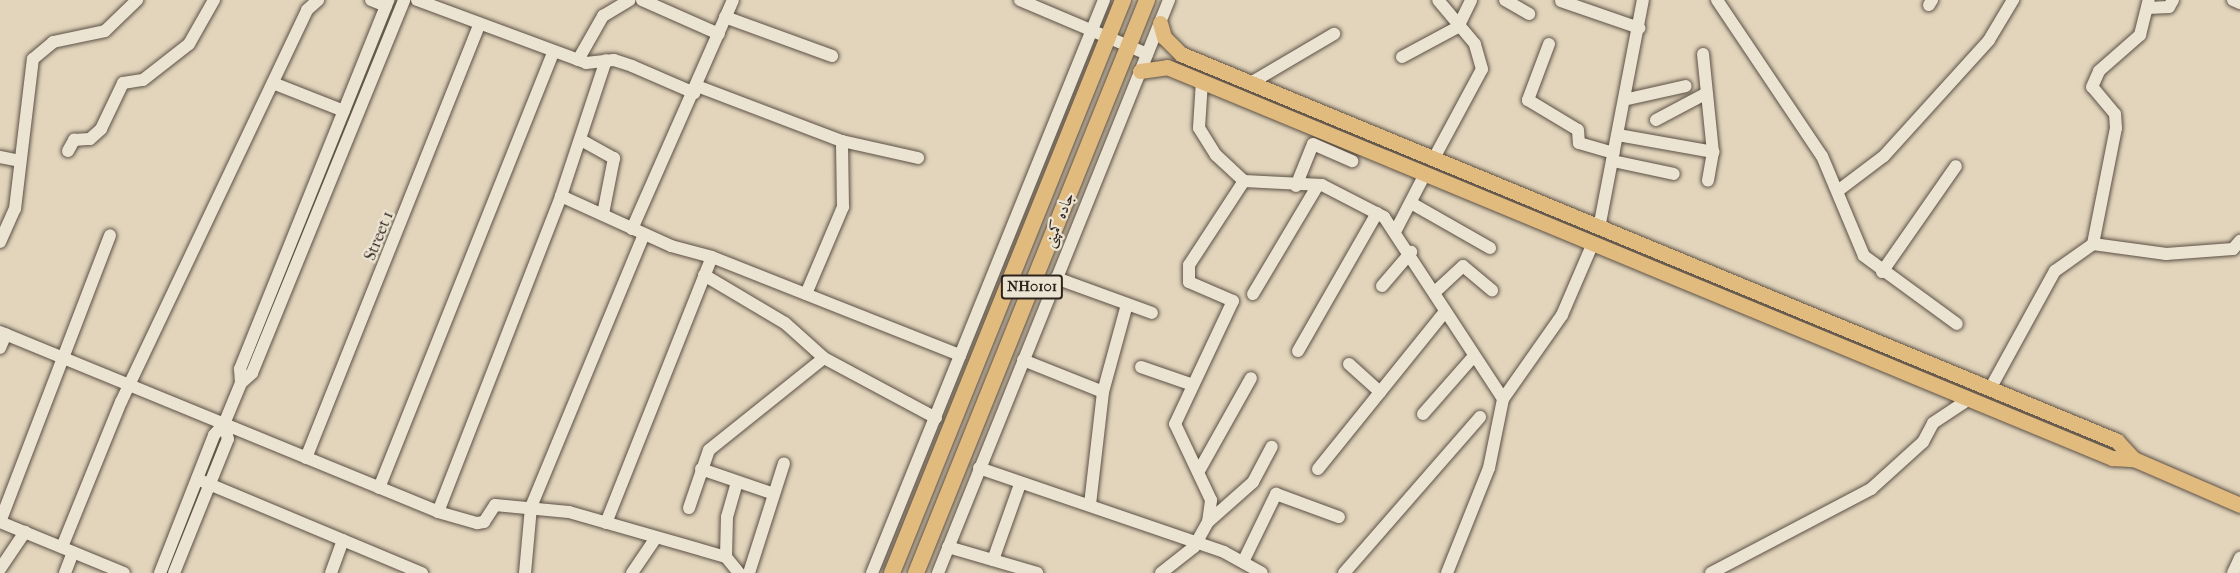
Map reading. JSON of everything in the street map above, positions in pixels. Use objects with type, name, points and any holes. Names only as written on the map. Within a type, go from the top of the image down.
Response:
[{"type":"highway","name":"جاده کمپنی","points":[[892,573],[1123,0]]},
{"type":"highway","name":"جاده کمپنی","points":[[916,573],[1147,0]]},
{"type":"main road","points":[[1160,23],[1164,37],[1181,54],[1599,228],[1640,253],[1969,399],[2112,458],[2134,459],[2240,505]]},
{"type":"main road","points":[[1140,71],[1167,66],[1593,243],[1640,253],[1990,389],[2117,441],[2134,459]]},
{"type":"street","points":[[0,242],[15,208],[33,58],[52,42],[105,31],[137,0]]},
{"type":"street","points":[[68,151],[75,140],[90,139],[100,129],[123,83],[143,80],[189,44],[214,0]]},
{"type":"street","points":[[65,573],[68,550],[132,386],[306,10],[318,0]]},
{"type":"street","points":[[160,573],[197,480],[241,382],[240,369],[387,3],[371,0]]},
{"type":"street","points":[[241,382],[252,373],[404,0]]},
{"type":"street","points":[[417,0],[578,60],[606,60],[842,141],[918,158]]},
{"type":"street","points":[[642,0],[719,34]]},
{"type":"street","points":[[632,229],[733,0]]},
{"type":"street","points":[[1020,0],[1147,54]]},
{"type":"street","points":[[872,573],[1104,0]]},
{"type":"street","points":[[938,573],[1169,0]]},
{"type":"street","points":[[1432,160],[1482,69],[1475,44],[1458,27],[1438,0]]},
{"type":"street","points":[[1402,57],[1458,27],[1471,0]]},
{"type":"street","points":[[1504,0],[1529,15]]},
{"type":"street","points":[[1599,228],[1618,135],[1628,99],[1643,0]]},
{"type":"street","points":[[1717,0],[1822,156],[1839,189],[1859,247],[1882,272],[1957,324]]},
{"type":"street","points":[[1839,189],[1892,148],[1989,40],[2013,0]]},
{"type":"street","points":[[2093,244],[2116,128],[2115,114],[2092,87],[2099,71],[2140,35],[2148,4],[2169,7],[2173,0]]},
{"type":"street","points":[[2233,0],[2240,3]]},
{"type":"street","points":[[1560,1],[1639,28]]},
{"type":"street","points":[[578,60],[590,31],[621,2]]},
{"type":"street","points":[[726,17],[832,56]]},
{"type":"street","name":"Street 1","points":[[306,458],[480,24]]},
{"type":"street","points":[[1249,84],[1334,34]]},
{"type":"street","points":[[1549,44],[1528,100],[1578,130],[1579,143],[1614,157],[1674,174]]},
{"type":"street","points":[[379,488],[553,52]]},
{"type":"street","points":[[1703,54],[1713,152],[1708,181]]},
{"type":"street","points":[[438,512],[561,196],[606,60]]},
{"type":"street","points":[[1202,81],[1199,128],[1216,155],[1244,180],[1296,186],[1318,185],[1344,192],[1377,213],[1396,230],[1411,252],[1435,292],[1443,314],[1503,399]]},
{"type":"street","points":[[273,83],[344,111]]},
{"type":"street","points":[[1628,99],[1686,86]]},
{"type":"street","points":[[1656,120],[1706,94]]},
{"type":"street","points":[[1618,135],[1713,152]]},
{"type":"street","points":[[581,140],[614,158],[603,214]]},
{"type":"street","points":[[806,294],[843,207],[842,141]]},
{"type":"street","points":[[1296,186],[1313,144],[1352,161]]},
{"type":"street","points":[[0,157],[20,160]]},
{"type":"street","points":[[1882,272],[1956,166]]},
{"type":"street","points":[[1396,230],[1425,174]]},
{"type":"street","points":[[1208,522],[1211,500],[1200,469],[1176,431],[1190,384],[1233,301],[1190,282],[1189,265],[1244,180]]},
{"type":"street","points":[[1253,294],[1318,185]]},
{"type":"street","points":[[561,196],[644,234],[711,257],[960,355]]},
{"type":"street","points":[[1411,203],[1490,248]]},
{"type":"street","points":[[1298,351],[1377,213]]},
{"type":"street","points":[[525,573],[531,507],[644,234]]},
{"type":"street","points":[[110,235],[60,357],[0,522],[124,573]]},
{"type":"street","points":[[1990,389],[2055,271],[2093,244],[2166,254],[2233,249],[2240,241]]},
{"type":"street","points":[[1447,573],[1489,468],[1503,399],[1562,315],[1593,243]]},
{"type":"street","points":[[1382,286],[1411,252]]},
{"type":"street","points":[[606,523],[711,257]]},
{"type":"street","points":[[1435,292],[1463,266],[1492,290]]},
{"type":"street","points":[[704,275],[785,323],[824,358],[936,418]]},
{"type":"street","points":[[1056,278],[1152,313]]},
{"type":"street","points":[[1090,506],[1102,392],[1127,304]]},
{"type":"street","points":[[1318,469],[1443,314]]},
{"type":"street","points":[[0,348],[3,333],[438,512],[477,523],[484,522],[495,505],[531,507],[606,523],[655,539],[726,557],[739,573]]},
{"type":"street","points":[[1423,414],[1473,357]]},
{"type":"street","points":[[689,508],[709,450],[732,427],[740,429],[824,358]]},
{"type":"street","points":[[1023,360],[1102,392]]},
{"type":"street","points":[[1349,364],[1380,392]]},
{"type":"street","points":[[1141,366],[1190,384]]},
{"type":"street","points":[[1200,469],[1251,378]]},
{"type":"street","points":[[1711,573],[1871,489],[1923,442],[1933,423],[1969,399]]},
{"type":"street","points":[[1344,573],[1480,417]]},
{"type":"street","points":[[174,573],[228,439],[224,424]]},
{"type":"street","points":[[1161,573],[1194,547],[1208,522],[1253,482],[1272,447]]},
{"type":"street","points":[[749,573],[784,463]]},
{"type":"street","points":[[979,468],[1020,484],[1090,506],[1194,547],[1243,562],[1262,573]]},
{"type":"street","points":[[701,469],[774,494]]},
{"type":"street","points":[[197,480],[422,573]]},
{"type":"street","points":[[726,557],[727,517],[737,482]]},
{"type":"street","points":[[993,560],[1020,484]]},
{"type":"street","points":[[1243,562],[1276,494],[1339,517]]},
{"type":"street","points":[[0,569],[25,532]]},
{"type":"street","points":[[632,573],[655,539]]},
{"type":"street","points":[[331,573],[344,540]]},
{"type":"street","points":[[948,547],[1037,573]]},
{"type":"street","points":[[2233,573],[2240,558]]}]
